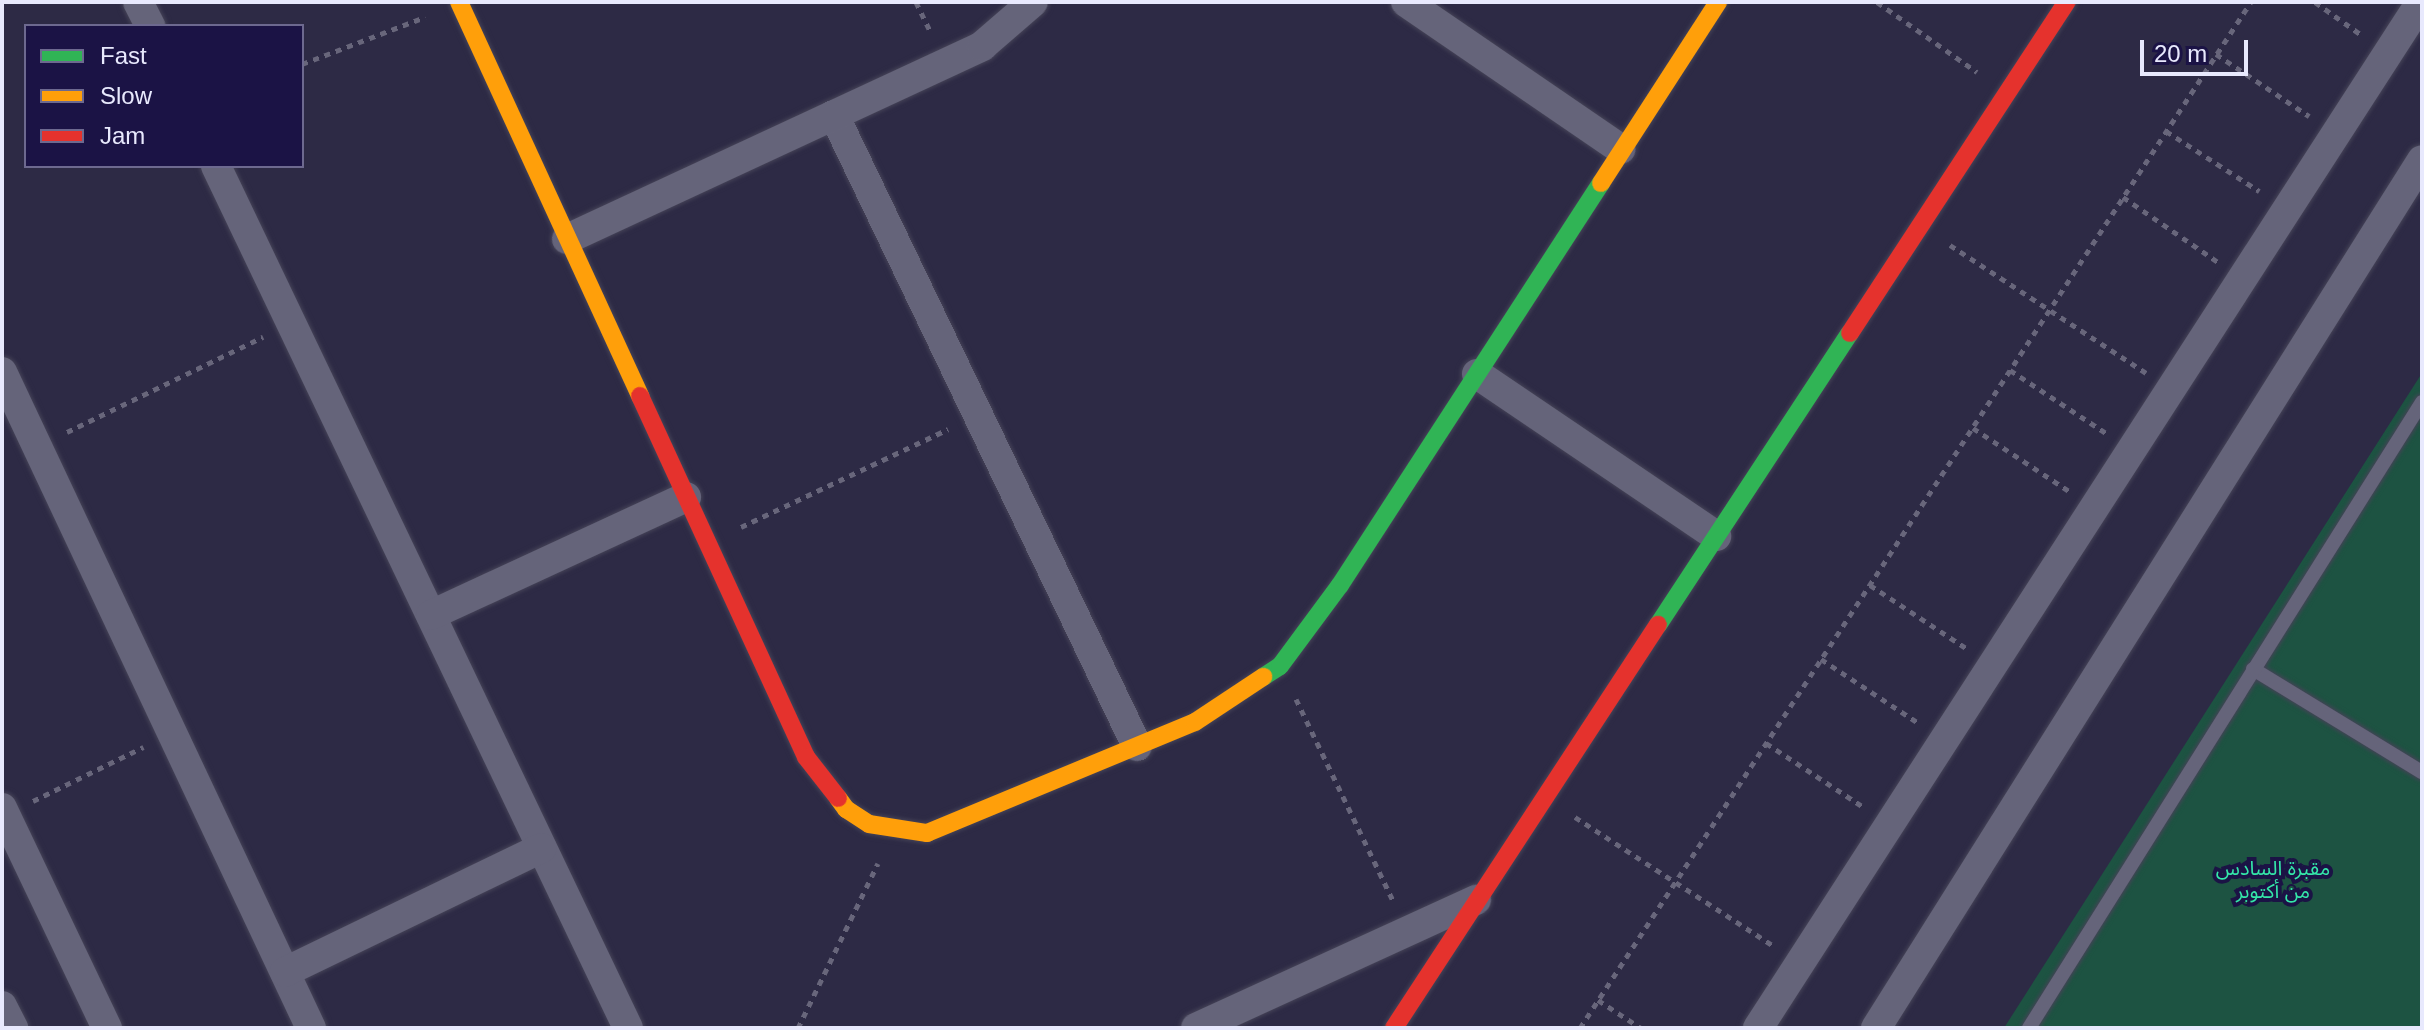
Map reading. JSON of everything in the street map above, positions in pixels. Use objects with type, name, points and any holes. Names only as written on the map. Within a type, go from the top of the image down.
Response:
[{"type":"street","points":[[138,2],[149,24]]},
{"type":"street","points":[[567,239],[982,46],[1033,2]]},
{"type":"street","points":[[1406,2],[1621,149]]},
{"type":"street","points":[[461,3],[806,757],[846,809],[869,824],[927,833],[1195,722],[1280,666],[1340,585],[1718,2]]},
{"type":"street","points":[[1394,1028],[2067,2]]},
{"type":"street","points":[[1758,1028],[2421,2]]},
{"type":"street","points":[[834,115],[1137,746]]},
{"type":"street","points":[[1876,1028],[2422,160]]},
{"type":"street","points":[[217,168],[628,1028]]},
{"type":"street","points":[[2,372],[311,1028]]},
{"type":"street","points":[[1477,374],[1716,536]]},
{"type":"street","points":[[431,615],[686,497]]},
{"type":"street","points":[[4,811],[107,1028]]},
{"type":"street","points":[[285,972],[542,848]]},
{"type":"street","points":[[1196,1028],[1476,900]]},
{"type":"street","points":[[2,1006],[13,1028]]},
{"type":"lane","points":[[2029,1028],[2422,402]]},
{"type":"lane","points":[[2253,669],[2422,772]]},
{"type":"path","points":[[1877,2],[2007,93]]},
{"type":"path","points":[[1580,1028],[2251,2]]},
{"type":"path","points":[[2315,2],[2388,53]]},
{"type":"path","points":[[304,63],[461,3]]},
{"type":"path","points":[[2216,54],[2335,134]]},
{"type":"path","points":[[2166,131],[2287,209]]},
{"type":"path","points":[[2123,197],[2242,278]]},
{"type":"path","points":[[1921,226],[2170,389]]},
{"type":"path","points":[[37,446],[292,323]]},
{"type":"path","points":[[2010,370],[2131,450]]},
{"type":"path","points":[[707,543],[978,415]]},
{"type":"path","points":[[1973,428],[2094,507]]},
{"type":"path","points":[[1870,585],[1992,665]]},
{"type":"path","points":[[1821,659],[1944,739]]},
{"type":"path","points":[[1280,666],[1408,931]]},
{"type":"path","points":[[4,811],[172,733]]},
{"type":"path","points":[[1766,743],[1889,824]]},
{"type":"path","points":[[1545,797],[1800,963]]},
{"type":"path","points":[[798,1028],[894,830]]},
{"type":"path","points":[[1598,1000],[1641,1028]]},
{"type":"green space","name":"مقبرة السادس من أكتوبر","points":[[2422,373],[2422,1028],[2004,1028]]},
{"type":"traffic: fast","points":[[1263,677],[1280,666],[1340,585],[1601,183]]},
{"type":"traffic: fast","points":[[1658,625],[1850,333]]},
{"type":"traffic: slow","points":[[459,2],[640,396]]},
{"type":"traffic: slow","points":[[1601,183],[1718,2]]},
{"type":"traffic: slow","points":[[838,798],[846,809],[869,824],[927,833],[1195,722],[1263,677]]},
{"type":"traffic: jam","points":[[1850,333],[2067,2]]},
{"type":"traffic: jam","points":[[640,396],[806,757],[838,798]]},
{"type":"traffic: jam","points":[[1394,1028],[1658,625]]}]
